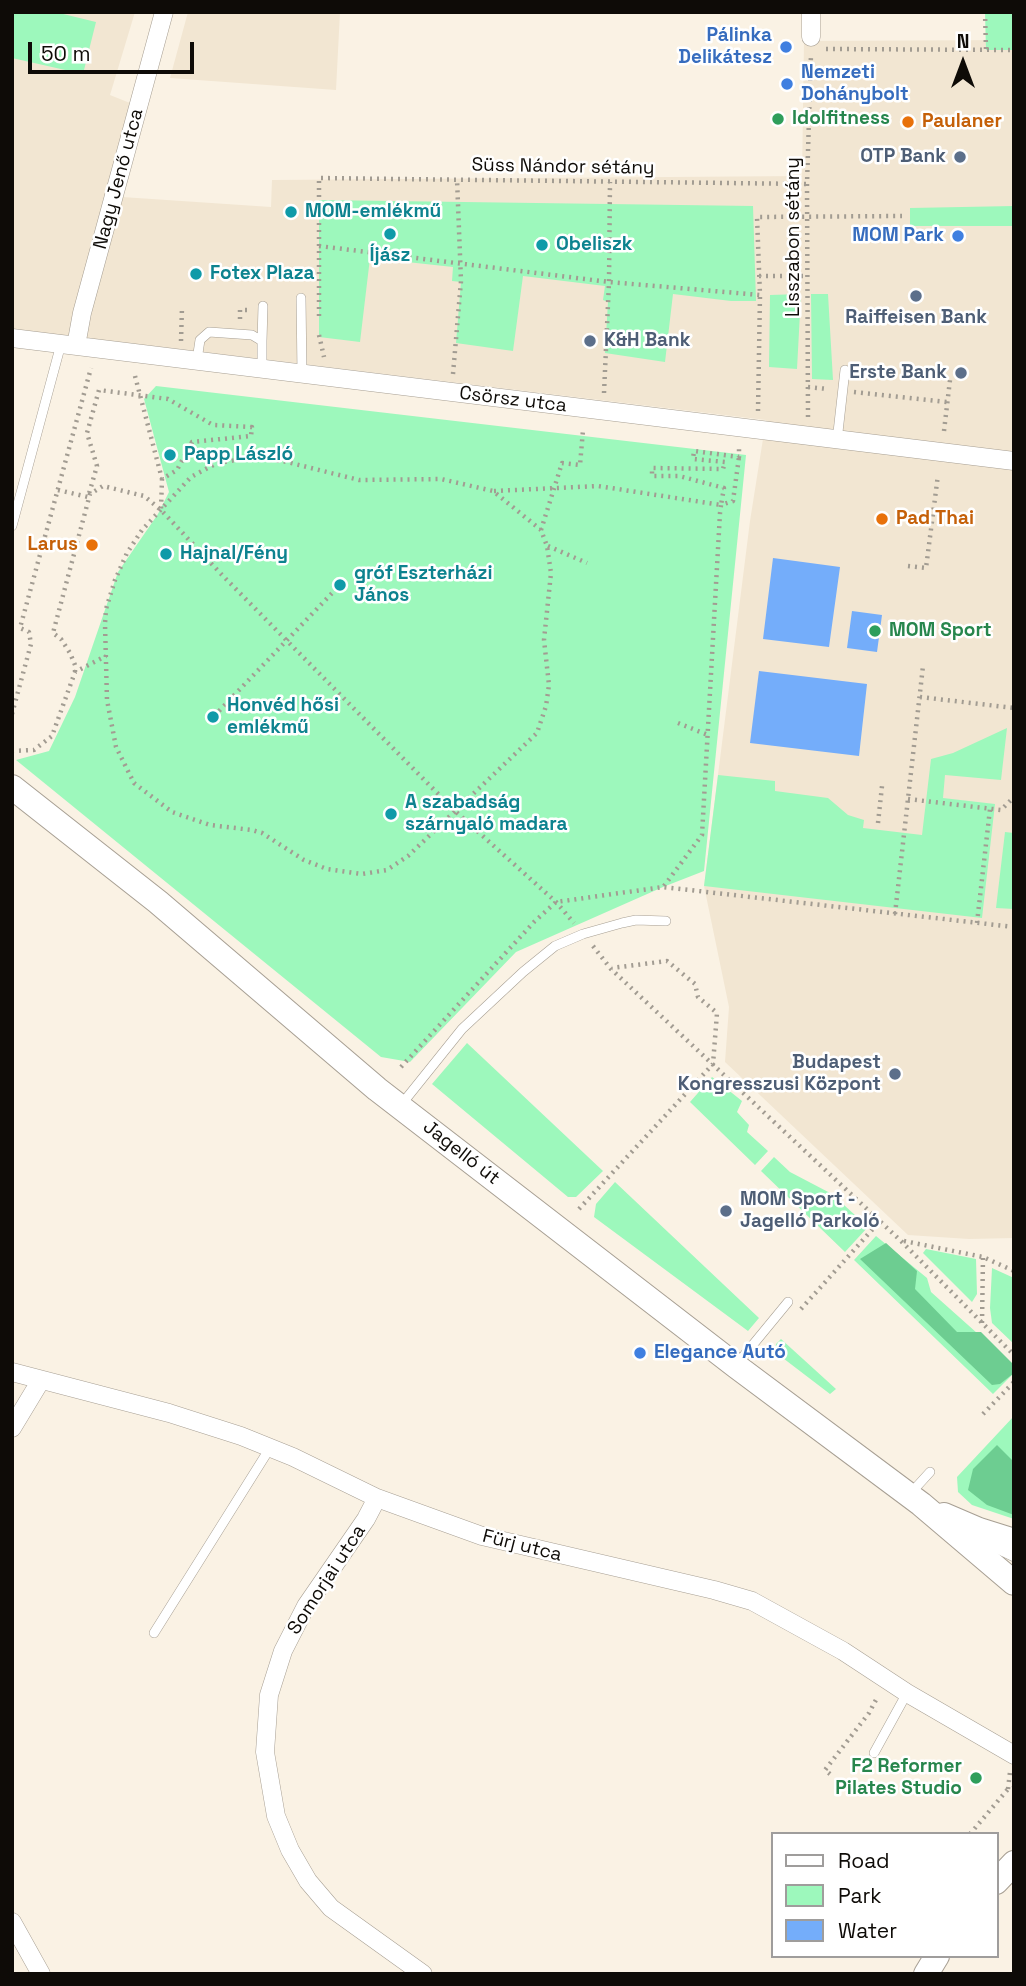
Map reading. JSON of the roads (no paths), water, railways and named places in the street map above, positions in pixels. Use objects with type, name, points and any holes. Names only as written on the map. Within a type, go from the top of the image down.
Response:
[{"type":"street","name":"Nagy Jenő utca","points":[[68,345],[82,313],[164,12]]},
{"type":"street","points":[[811,12],[816,45]]},
{"type":"street","name":"Csörsz utca","points":[[12,338],[1014,461]]},
{"type":"street","name":"Jagelló út","points":[[12,787],[158,902],[400,1106],[736,1366],[915,1500],[1014,1583]]},
{"type":"street","name":"Fürj utca","points":[[12,1372],[181,1417],[271,1448],[377,1498],[482,1536],[752,1601],[843,1651],[907,1693],[1014,1755]]},
{"type":"street","points":[[12,1428],[41,1380]]},
{"type":"street","name":"Somorjai utca","points":[[377,1498],[366,1519],[306,1606],[283,1651],[269,1695],[265,1752],[276,1816],[298,1866],[316,1892],[348,1921],[423,1974]]},
{"type":"street","name":"Jagelló út","points":[[915,1500],[979,1530],[1014,1541]]},
{"type":"street","points":[[998,1880],[1014,1863]]},
{"type":"street","points":[[12,1922],[41,1974]]},
{"type":"street","points":[[914,1974],[936,1958]]},
{"type":"street","points":[[926,1974],[936,1958]]},
{"type":"lane","points":[[301,298],[302,374]]},
{"type":"lane","points":[[262,306],[262,369]]},
{"type":"lane","points":[[197,360],[200,340],[209,332],[252,335],[262,341]]},
{"type":"lane","points":[[12,526],[68,345]]},
{"type":"lane","points":[[837,441],[845,370]]},
{"type":"lane","points":[[400,1106],[462,1029],[555,946],[583,934],[636,920],[666,921]]},
{"type":"lane","points":[[736,1366],[788,1301]]},
{"type":"lane","points":[[154,1633],[271,1448]]},
{"type":"lane","points":[[915,1500],[930,1472]]},
{"type":"lane","name":"Jagelló út","points":[[941,1522],[1014,1557]]},
{"type":"lane","points":[[874,1753],[907,1693]]},
{"type":"water","points":[[773,558],[840,567],[829,647],[763,639]]},
{"type":"water","points":[[852,611],[882,615],[877,652],[847,648]]},
{"type":"water","points":[[759,671],[867,684],[859,756],[750,743]]},
{"type":"place","name":"Pálinka Delikátesz","points":[[786,47]]},
{"type":"place","name":"Nemzeti Dohánybolt","points":[[787,84]]},
{"type":"place","name":"Idolfitness","points":[[778,119]]},
{"type":"place","name":"Paulaner","points":[[908,122]]},
{"type":"place","name":"OTP Bank","points":[[960,157]]},
{"type":"place","name":"MOM-emlékmű","points":[[291,212]]},
{"type":"place","name":"Íjász","points":[[390,234]]},
{"type":"place","name":"MOM Park","points":[[958,236]]},
{"type":"place","name":"Obeliszk","points":[[542,245]]},
{"type":"place","name":"Fotex Plaza","points":[[196,274]]},
{"type":"place","name":"Raiffeisen Bank","points":[[916,296]]},
{"type":"place","name":"K&H Bank","points":[[590,341]]},
{"type":"place","name":"Erste Bank","points":[[961,373]]},
{"type":"place","name":"Papp László","points":[[170,455]]},
{"type":"place","name":"Pad Thai","points":[[882,519]]},
{"type":"place","name":"Larus","points":[[92,545]]},
{"type":"place","name":"Hajnal/Fény","points":[[166,554]]},
{"type":"place","name":"gróf Eszterházi János","points":[[340,585]]},
{"type":"place","name":"MOM Sport","points":[[875,631]]},
{"type":"place","name":"Honvéd hősi emlékmű","points":[[213,717]]},
{"type":"place","name":"A szabadság szárnyaló madara","points":[[391,814]]},
{"type":"place","name":"Budapest Kongresszusi Központ","points":[[895,1074]]},
{"type":"place","name":"MOM Sport - Jagelló Parkoló","points":[[726,1211]]},
{"type":"place","name":"Elegance Autó","points":[[640,1353]]},
{"type":"place","name":"F2 Reformer Pilates Studio","points":[[976,1778]]}]
